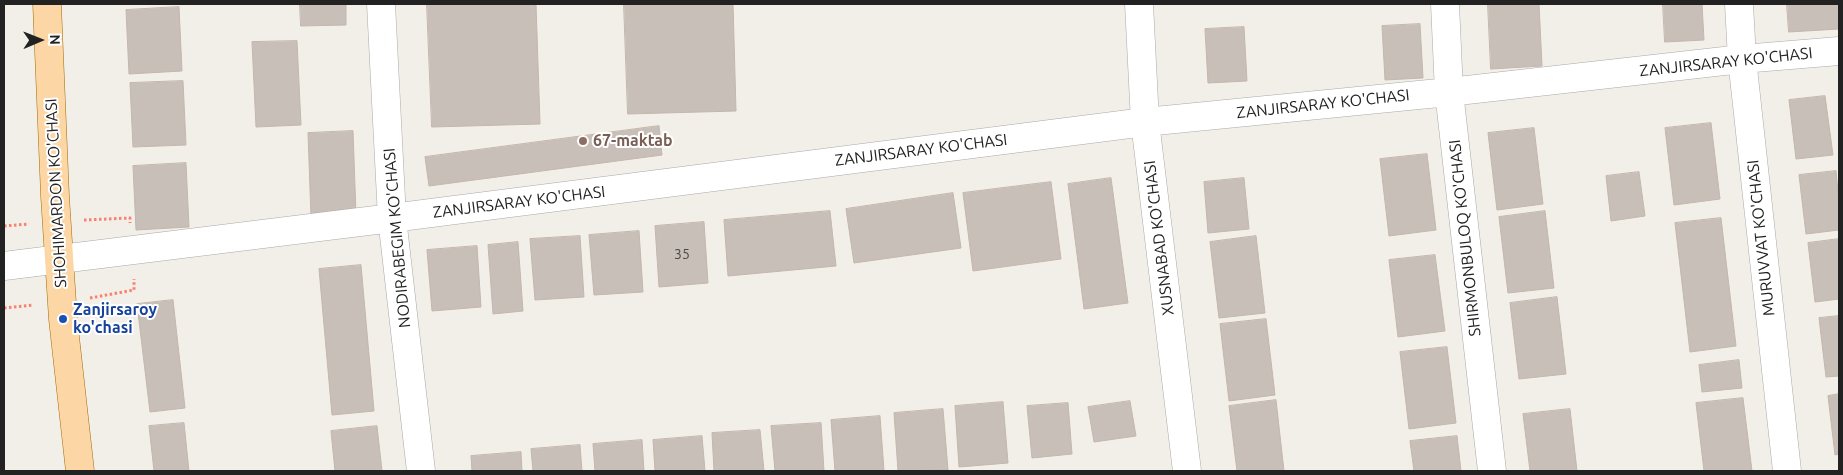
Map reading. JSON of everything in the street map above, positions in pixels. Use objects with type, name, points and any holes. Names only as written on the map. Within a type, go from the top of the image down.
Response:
[{"type":"main road","name":"SHOHIMARDON KO'CHASI","points":[[47,4],[59,260],[80,471]]},
{"type":"street","name":"NODIRABEGIM KO'CHASI","points":[[381,4],[392,218],[421,471]]},
{"type":"street","name":"XUSNABAD KO'CHASI","points":[[1140,4],[1145,122],[1182,471]]},
{"type":"street","name":"SHIRMONBULOQ KO'CHASI","points":[[1445,4],[1449,92],[1492,471]]},
{"type":"street","name":"MURUVVAT KO'CHASI","points":[[1739,4],[1742,59],[1787,471]]},
{"type":"street","name":"ZANJIRSARAY KO'CHASI","points":[[4,266],[1145,122],[1449,92],[1742,59],[1839,51]]},
{"type":"path","points":[[82,220],[130,218],[130,226]]},
{"type":"path","points":[[4,226],[29,224]]},
{"type":"path","points":[[87,298],[134,290]]},
{"type":"path","points":[[4,308],[34,305]]},
{"type":"building","points":[[300,4],[346,4],[346,25],[301,26]]},
{"type":"building","points":[[427,4],[536,4],[540,124],[432,127]]},
{"type":"building","points":[[624,4],[733,4],[736,111],[628,114]]},
{"type":"building","points":[[1488,4],[1539,4],[1542,66],[1491,69]]},
{"type":"building","points":[[1663,4],[1702,4],[1704,40],[1665,42]]},
{"type":"building","points":[[1787,4],[1839,4],[1839,29],[1789,32]]},
{"type":"building","points":[[179,7],[182,71],[129,74],[126,10]]},
{"type":"building","points":[[1420,24],[1423,78],[1385,80],[1382,26]]},
{"type":"building","points":[[1244,27],[1247,81],[1208,83],[1205,29]]},
{"type":"building","points":[[297,41],[301,125],[256,127],[252,42]]},
{"type":"building","points":[[183,81],[186,145],[133,147],[130,83]]},
{"type":"building","points":[[1825,96],[1833,155],[1796,159],[1789,100]]},
{"type":"building","points":[[1711,123],[1720,199],[1674,205],[1665,128]]},
{"type":"building","points":[[659,126],[662,155],[429,186],[425,157]]},
{"type":"building","points":[[1534,128],[1543,204],[1497,210],[1488,133]]},
{"type":"building","points":[[353,131],[356,215],[311,217],[308,133]]},
{"type":"building","points":[[1427,154],[1436,230],[1389,236],[1380,159]]},
{"type":"building","points":[[186,163],[189,227],[136,230],[133,166]]},
{"type":"building","points":[[1836,171],[1839,230],[1806,234],[1799,175]]},
{"type":"building","points":[[1639,172],[1645,216],[1611,221],[1606,176]]},
{"type":"building","points":[[1111,178],[1128,303],[1084,309],[1068,184]]},
{"type":"building","points":[[1244,178],[1249,229],[1208,233],[1204,182]]},
{"type":"building","points":[[1051,182],[1061,259],[973,271],[963,193]]},
{"type":"building","points":[[953,193],[961,248],[854,263],[846,209]]},
{"type":"building","points":[[830,211],[836,266],[728,276],[724,220]]},
{"type":"building","points":[[1545,211],[1554,288],[1508,293],[1499,217]]},
{"type":"building","points":[[1721,218],[1736,346],[1690,352],[1675,223]]},
{"type":"building","points":[[704,222],[708,283],[659,287],[655,226]]},
{"type":"building","points":[[639,231],[643,292],[594,295],[589,235]]},
{"type":"building","points":[[580,236],[584,297],[535,300],[530,239]]},
{"type":"building","points":[[1256,236],[1265,313],[1219,318],[1210,242]]},
{"type":"building","points":[[1839,239],[1839,299],[1815,302],[1808,243]]},
{"type":"building","points":[[518,242],[523,311],[493,314],[488,245]]},
{"type":"building","points":[[477,246],[481,307],[432,311],[427,250]]},
{"type":"building","points":[[1435,255],[1445,331],[1398,337],[1389,260]]},
{"type":"building","points":[[361,265],[374,411],[332,415],[319,269]]},
{"type":"building","points":[[1557,297],[1566,374],[1519,379],[1510,303]]},
{"type":"building","points":[[173,300],[185,408],[150,412],[137,304]]},
{"type":"building","points":[[1839,316],[1839,376],[1826,377],[1819,318]]},
{"type":"building","points":[[1266,319],[1275,395],[1229,401],[1220,324]]},
{"type":"building","points":[[1447,347],[1456,423],[1409,429],[1400,352]]},
{"type":"building","points":[[1739,360],[1742,388],[1702,392],[1699,365]]},
{"type":"building","points":[[1839,394],[1839,454],[1835,455],[1828,396]]},
{"type":"building","points":[[1743,398],[1752,471],[1704,471],[1696,403]]},
{"type":"building","points":[[1276,400],[1284,471],[1237,471],[1229,406]]},
{"type":"building","points":[[1130,401],[1136,436],[1094,442],[1088,407]]},
{"type":"building","points":[[1003,402],[1008,463],[959,467],[955,406]]},
{"type":"building","points":[[1068,403],[1072,454],[1032,458],[1027,406]]},
{"type":"building","points":[[943,409],[948,470],[898,471],[894,413]]},
{"type":"building","points":[[1570,409],[1577,471],[1530,471],[1523,414]]},
{"type":"building","points":[[880,416],[884,471],[835,471],[831,420]]},
{"type":"building","points":[[184,423],[189,471],[154,471],[149,426]]},
{"type":"building","points":[[821,423],[824,471],[775,471],[771,426]]},
{"type":"building","points":[[377,426],[382,471],[335,471],[331,431]]},
{"type":"building","points":[[760,430],[764,471],[714,471],[712,433]]},
{"type":"building","points":[[702,436],[705,471],[655,471],[653,440]]},
{"type":"building","points":[[1457,436],[1461,471],[1414,471],[1410,441]]},
{"type":"building","points":[[642,440],[644,471],[595,471],[593,444]]},
{"type":"building","points":[[580,445],[582,471],[533,471],[531,449]]},
{"type":"building","points":[[521,452],[522,471],[472,471],[471,456]]},
{"type":"place","name":"67-maktab","points":[[583,141]]},
{"type":"place","name":"Zanjirsaroy ko'chasi","points":[[63,319]]}]
